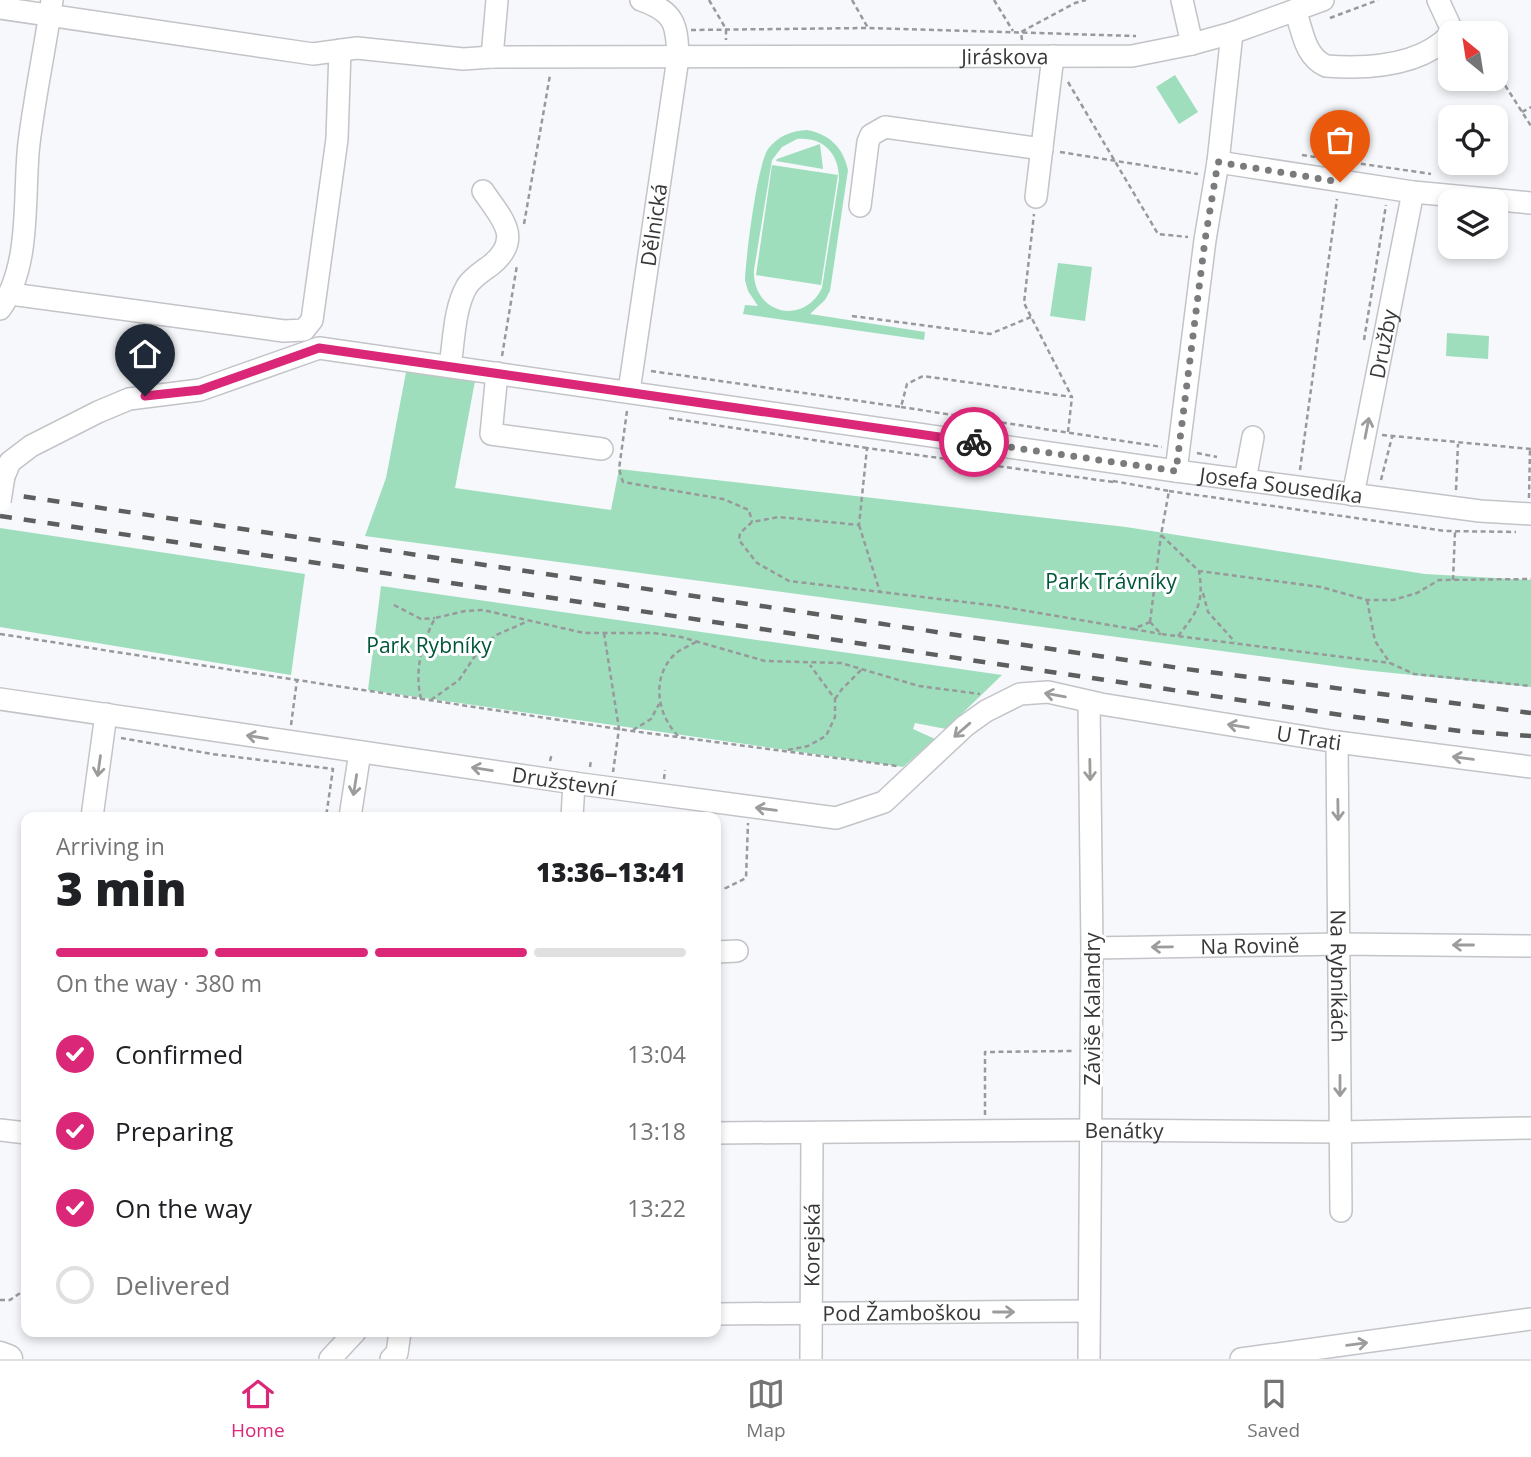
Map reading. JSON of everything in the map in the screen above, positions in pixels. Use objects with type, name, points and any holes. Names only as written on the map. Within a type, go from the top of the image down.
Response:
[{"type":"main road","points":[[0,1356],[8,1359]]},
{"type":"street","points":[[492,57],[497,0]]},
{"type":"street","points":[[641,0],[657,6],[674,21],[678,30],[678,58]]},
{"type":"street","points":[[1182,0],[1192,44]]},
{"type":"street","name":"Jiráskova","points":[[0,8],[51,8],[313,54],[356,48],[463,59],[727,58],[1052,64],[1132,56],[1192,44],[1232,33],[1323,0]]},
{"type":"street","points":[[1438,0],[1448,21]]},
{"type":"street","points":[[51,8],[29,144],[25,231],[5,302],[284,331],[304,330],[312,320],[337,139],[340,50]]},
{"type":"street","points":[[1295,10],[1308,51],[1319,63],[1326,66],[1396,64],[1413,58],[1438,42]]},
{"type":"street","points":[[1172,481],[1217,170],[1232,33]]},
{"type":"street","name":"Dělnická","points":[[629,391],[678,58]]},
{"type":"street","points":[[1037,197],[1052,64]]},
{"type":"street","points":[[859,206],[868,142],[871,135],[885,127],[1042,149]]},
{"type":"street","points":[[1217,170],[1531,203]]},
{"type":"street","points":[[450,366],[460,304],[468,284],[499,257],[507,248],[509,239],[507,228],[482,191]]},
{"type":"street","name":"Družby","points":[[1355,487],[1413,192]]},
{"type":"street","name":"Josefa Sousedíka","points":[[0,501],[4,476],[10,462],[31,446],[98,412],[129,399],[200,390],[319,348],[450,366],[500,364],[629,391],[1172,481],[1246,472],[1355,487],[1480,511],[1531,514]]},
{"type":"street","points":[[500,364],[491,434],[602,449]]},
{"type":"street","points":[[1246,472],[1252,437]]},
{"type":"street","name":"Družstevní","points":[[0,699],[360,752],[581,777],[748,806],[836,818],[884,802],[965,726],[1014,696],[1048,692],[1089,702]]},
{"type":"street","name":"U Trati","points":[[1089,702],[1337,742],[1531,767]]},
{"type":"street","name":"Záviše Kalandry","points":[[1089,702],[1093,948],[1089,1359]]},
{"type":"street","points":[[93,812],[106,714]]},
{"type":"street","name":"Na Rybníkách","points":[[1337,742],[1341,1211]]},
{"type":"street","points":[[351,812],[360,752]]},
{"type":"street","points":[[573,812],[581,777]]},
{"type":"street","name":"Na Rovině","points":[[1093,948],[1340,944],[1531,946]]},
{"type":"street","name":"Benátky","points":[[721,1133],[1091,1130],[1340,1132],[1531,1128]]},
{"type":"street","points":[[0,1130],[21,1132]]},
{"type":"street","name":"Korejská","points":[[811,1359],[812,1133]]},
{"type":"street","name":"Pod Žamboškou","points":[[721,1314],[1088,1311]]},
{"type":"street","points":[[1241,1359],[1531,1319]]},
{"type":"street","points":[[330,1359],[350,1337]]},
{"type":"street","points":[[391,1359],[397,1353],[399,1337]]},
{"type":"path","points":[[709,0],[726,29],[727,58]]},
{"type":"path","points":[[852,0],[868,28]]},
{"type":"path","points":[[994,0],[1013,31]]},
{"type":"path","points":[[1021,32],[1075,3],[1086,0]]},
{"type":"path","points":[[678,30],[868,28],[1145,36]]},
{"type":"path","points":[[522,231],[553,58]]},
{"type":"path","points":[[1052,64],[1065,73],[1158,234],[1205,240]]},
{"type":"path","points":[[1508,90],[1531,126]]},
{"type":"path","points":[[1522,112],[1531,107]]},
{"type":"path","points":[[1042,149],[1117,163],[1217,170]]},
{"type":"path","points":[[1297,155],[1443,176]]},
{"type":"path","points":[[1302,458],[1340,182]]},
{"type":"path","points":[[1363,344],[1388,189]]},
{"type":"path","points":[[1037,197],[1024,303],[1072,397],[1068,433]]},
{"type":"path","points":[[500,364],[518,256]]},
{"type":"path","points":[[852,316],[990,334],[1031,317]]},
{"type":"path","points":[[651,370],[1165,448]]},
{"type":"path","points":[[901,407],[907,384],[923,376],[1072,397]]},
{"type":"path","points":[[629,391],[619,469],[623,482],[723,499],[749,510],[752,522]]},
{"type":"path","points":[[667,417],[867,448],[1115,472],[1172,481],[1292,510],[1455,532],[1518,533]]},
{"type":"path","points":[[1384,423],[1382,436],[1530,449],[1531,499]]},
{"type":"path","points":[[1355,487],[1380,483],[1392,437]]},
{"type":"path","points":[[1456,493],[1458,443]]},
{"type":"path","points":[[867,448],[859,525],[880,592]]},
{"type":"path","points":[[1192,452],[1246,472]]},
{"type":"path","points":[[1161,634],[1150,622],[1161,535],[1172,481]]},
{"type":"path","points":[[859,525],[779,517],[752,522],[740,533],[739,540],[757,563],[789,581],[998,606],[1161,634],[1390,663],[1414,674],[1531,685]]},
{"type":"path","points":[[1453,580],[1455,532]]},
{"type":"path","points":[[1161,535],[1199,571],[1208,612],[1236,643]]},
{"type":"path","points":[[1199,571],[1321,586],[1367,600],[1393,600],[1417,593],[1439,580],[1531,579]]},
{"type":"path","points":[[1178,636],[1195,616],[1203,593]]},
{"type":"path","points":[[1367,600],[1375,641],[1390,663]]},
{"type":"path","points":[[394,605],[421,619],[483,610],[584,633],[653,633],[698,640],[765,661],[841,663],[919,686],[969,694],[989,694]]},
{"type":"path","points":[[421,699],[417,671],[422,649],[435,618]]},
{"type":"path","points":[[431,700],[459,680],[475,656],[496,635],[527,622]]},
{"type":"path","points":[[1133,629],[1150,622]]},
{"type":"path","points":[[604,633],[619,729],[612,774]]},
{"type":"path","points":[[0,634],[632,731],[904,767]]},
{"type":"path","points":[[632,731],[651,719],[659,704],[661,675],[667,665],[675,654],[698,640]]},
{"type":"path","points":[[785,751],[808,746],[826,736],[835,718],[835,699],[809,663]]},
{"type":"path","points":[[835,699],[862,668]]},
{"type":"path","points":[[290,727],[297,680]]},
{"type":"path","points":[[659,704],[669,727],[678,736]]},
{"type":"path","points":[[120,738],[212,754],[333,769],[327,812]]},
{"type":"path","points":[[550,765],[552,753]]},
{"type":"path","points":[[581,777],[591,759]]},
{"type":"path","points":[[721,888],[746,878],[748,806]]},
{"type":"path","points":[[985,1132],[985,1052],[1092,1051]]},
{"type":"path","points":[[0,1300],[10,1300],[21,1292]]},
{"type":"green space","points":[[1175,75],[1198,112],[1179,124],[1156,87]]},
{"type":"green space","points":[[807,130],[834,143],[843,155],[848,170],[830,291],[825,300],[810,314],[925,332],[924,340],[743,314],[745,305],[758,306],[748,291],[745,280],[753,212],[764,159],[768,149],[776,141],[790,133]],"holes":[[[797,139],[822,144],[833,154],[839,179],[822,288],[814,300],[803,308],[780,310],[761,296],[754,270],[772,160],[782,147]]]},
{"type":"green space","points":[[820,144],[823,169],[776,161],[777,159]]},
{"type":"green space","points":[[772,165],[838,175],[821,285],[756,275]]},
{"type":"green space","points":[[1058,263],[1092,267],[1085,321],[1050,316]]},
{"type":"green space","points":[[1447,333],[1489,336],[1488,359],[1446,356]]},
{"type":"green space","name":"Park Trávníky","points":[[407,367],[475,381],[455,488],[611,510],[619,469],[1126,527],[1425,574],[1531,580],[1531,687],[1363,670],[365,536],[386,478]]},
{"type":"green space","points":[[0,528],[305,574],[291,675],[0,627]]},
{"type":"green space","name":"Park Rybníky","points":[[381,586],[1002,675],[946,729],[915,723],[913,729],[935,739],[903,767],[368,690]]},
{"type":"railway","points":[[0,493],[1186,669],[1531,713]]},
{"type":"railway","points":[[0,516],[1348,716],[1460,731],[1531,736]]},
{"type":"way so far","points":[[974,442],[1176,471],[1205,240],[1218,162],[1340,182]]},
{"type":"route","points":[[145,396],[200,390],[319,348],[974,442]]}]
